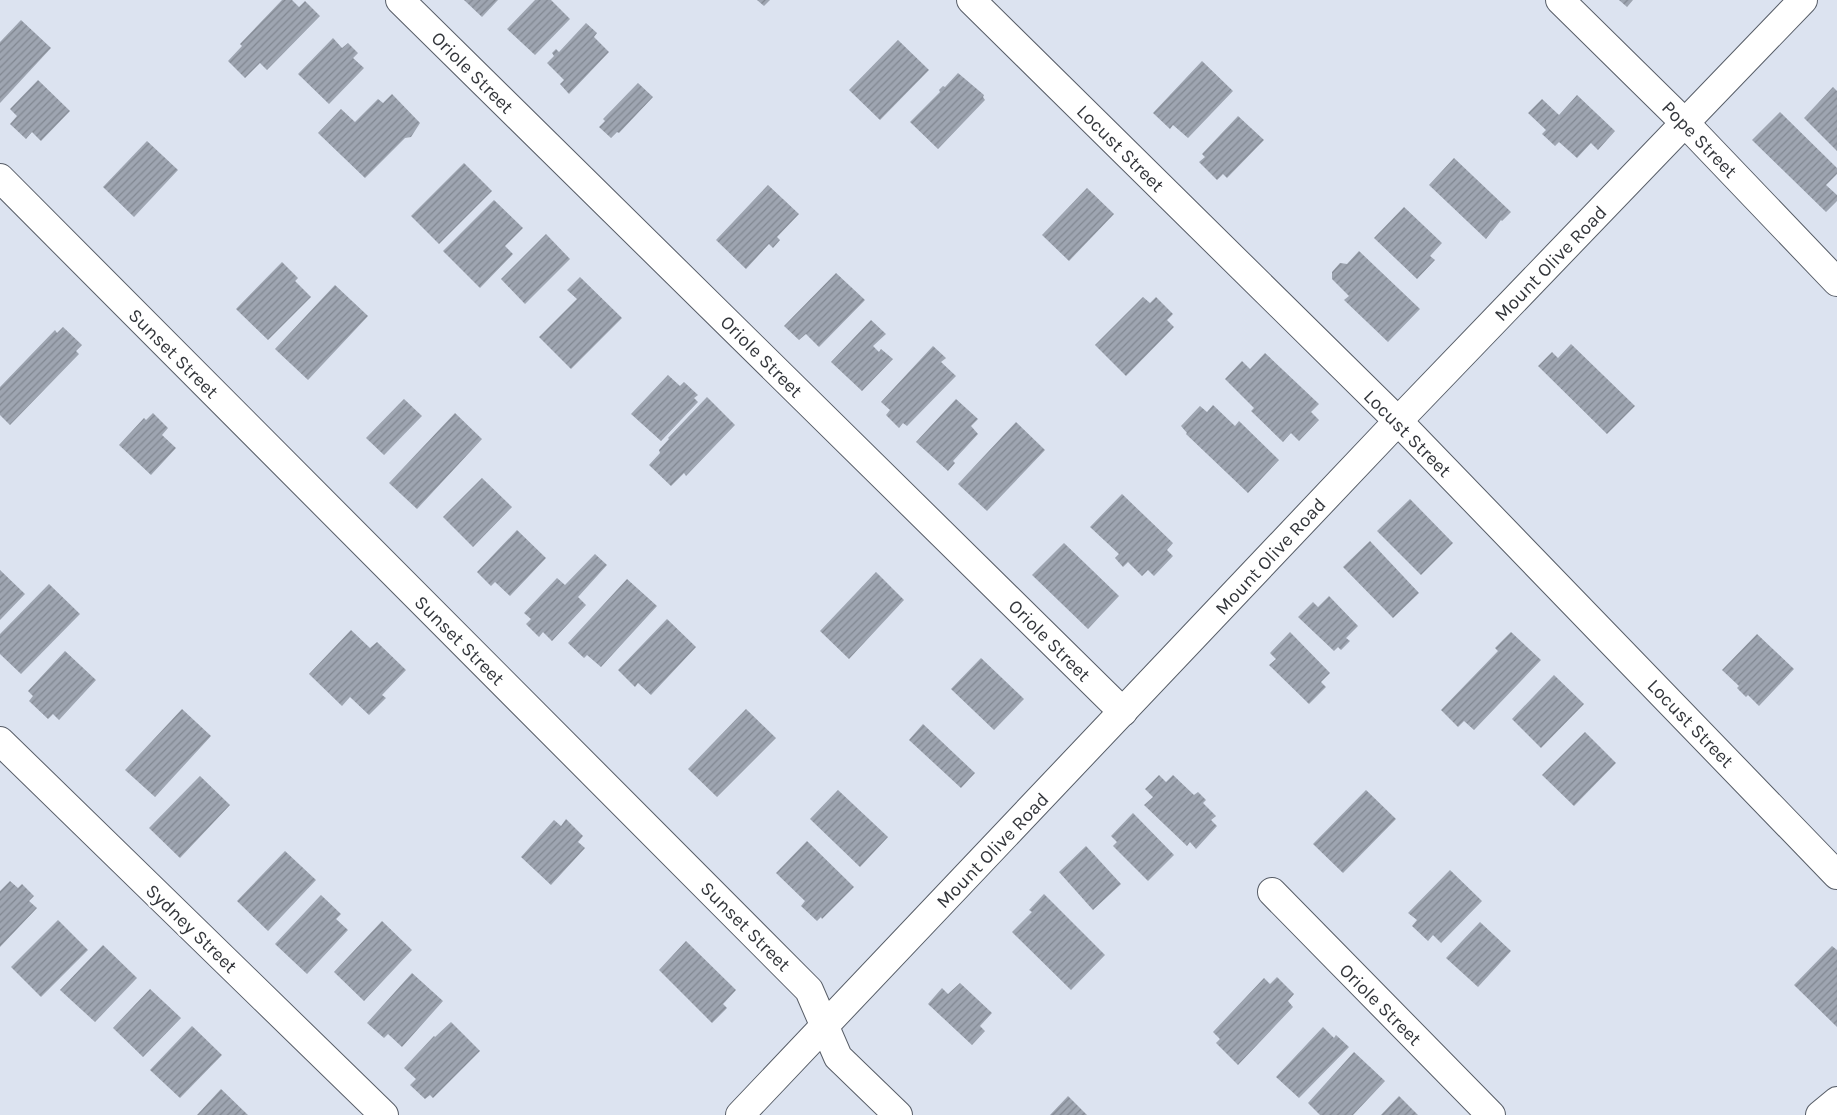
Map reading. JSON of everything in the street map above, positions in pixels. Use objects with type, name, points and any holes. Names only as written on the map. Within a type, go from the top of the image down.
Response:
[{"type":"street","name":"Oriole Street","points":[[400,0],[1123,712]]},
{"type":"street","name":"Locust Street","points":[[971,0],[1398,421],[1837,875]]},
{"type":"street","name":"Pope Street","points":[[1560,0],[1685,123],[1837,282]]},
{"type":"street","name":"Mount Olive Road","points":[[740,1115],[1398,421],[1803,0]]},
{"type":"street","name":"Sunset Street","points":[[0,178],[809,990],[838,1057],[898,1115]]},
{"type":"street","name":"Sydney Street","points":[[0,741],[384,1115]]},
{"type":"street","name":"Oriole Street","points":[[1272,892],[1491,1115]]},
{"type":"street","points":[[1820,1115],[1837,1101]]},
{"type":"building","points":[[282,0],[292,0],[299,7],[305,1],[320,16],[267,70],[260,63],[245,78],[228,61],[242,46],[240,44]]},
{"type":"building","points":[[464,0],[498,0],[482,17]]},
{"type":"building","points":[[535,0],[551,0],[570,19],[535,55],[507,29]]},
{"type":"building","points":[[757,0],[770,0],[764,6]]},
{"type":"building","points":[[1619,0],[1633,0],[1627,7]]},
{"type":"building","points":[[21,20],[51,48],[0,103],[0,42]]},
{"type":"building","points":[[586,23],[597,33],[594,37],[609,52],[569,94],[560,84],[564,80],[547,63],[554,56],[552,53],[556,49],[559,52]]},
{"type":"building","points":[[333,38],[342,48],[348,43],[358,53],[353,58],[364,68],[329,104],[298,74]]},
{"type":"building","points":[[898,40],[929,70],[880,120],[849,90]]},
{"type":"building","points":[[1202,61],[1233,91],[1188,138],[1173,125],[1170,129],[1153,113]]},
{"type":"building","points":[[958,73],[984,95],[985,100],[938,149],[910,122],[940,92],[939,90],[943,86],[945,87]]},
{"type":"building","points":[[38,80],[70,111],[41,141],[32,132],[26,139],[10,124],[17,116],[10,109]]},
{"type":"building","points":[[638,83],[653,97],[619,133],[617,132],[611,138],[599,127],[605,121],[603,119]]},
{"type":"building","points":[[1833,87],[1837,91],[1837,151],[1804,118]]},
{"type":"building","points":[[392,94],[420,123],[411,137],[405,138],[365,178],[318,133],[341,109],[355,122],[378,99],[383,103]]},
{"type":"building","points":[[1577,95],[1615,131],[1598,150],[1591,143],[1577,158],[1559,142],[1555,146],[1542,134],[1546,130],[1528,113],[1542,99],[1559,115]]},
{"type":"building","points":[[1780,112],[1837,168],[1837,174],[1826,185],[1837,195],[1837,201],[1826,212],[1752,140]]},
{"type":"building","points":[[1238,116],[1264,140],[1227,178],[1223,174],[1217,180],[1199,162],[1205,157],[1202,154]]},
{"type":"building","points":[[147,141],[178,170],[134,217],[103,187]]},
{"type":"building","points":[[1454,158],[1511,212],[1501,220],[1486,239],[1429,185]]},
{"type":"building","points":[[464,163],[492,191],[439,244],[411,216]]},
{"type":"building","points":[[768,185],[799,214],[777,237],[780,240],[773,248],[769,244],[746,269],[716,240]]},
{"type":"building","points":[[1087,188],[1114,214],[1069,261],[1042,235]]},
{"type":"building","points":[[494,200],[523,228],[505,246],[513,254],[480,288],[443,251]]},
{"type":"building","points":[[1404,207],[1442,243],[1430,256],[1435,260],[1417,279],[1374,238]]},
{"type":"building","points":[[546,234],[570,259],[525,304],[501,279]]},
{"type":"building","points":[[1359,251],[1420,309],[1388,342],[1344,300],[1349,296],[1332,279],[1332,272],[1340,263],[1347,264]]},
{"type":"building","points":[[282,262],[298,278],[295,281],[311,297],[268,340],[236,309]]},
{"type":"building","points":[[836,273],[865,300],[819,347],[806,334],[799,340],[784,326]]},
{"type":"building","points":[[580,277],[622,318],[571,369],[539,337],[577,299],[567,290]]},
{"type":"building","points":[[335,285],[368,316],[308,380],[275,349]]},
{"type":"building","points":[[1143,297],[1150,303],[1156,297],[1173,314],[1167,320],[1174,327],[1126,376],[1095,345]]},
{"type":"building","points":[[871,320],[886,334],[873,346],[879,352],[881,349],[893,359],[862,391],[831,362]]},
{"type":"building","points":[[63,327],[82,345],[76,351],[79,354],[10,425],[0,415],[0,387],[55,330],[57,333]]},
{"type":"building","points":[[1571,344],[1635,406],[1607,434],[1538,366],[1552,352],[1558,358]]},
{"type":"building","points":[[933,346],[946,358],[941,362],[956,376],[907,426],[903,423],[899,428],[886,415],[890,410],[881,402]]},
{"type":"building","points":[[1265,353],[1319,404],[1311,412],[1319,420],[1299,441],[1291,433],[1283,442],[1251,411],[1254,408],[1225,379],[1242,361],[1250,369]]},
{"type":"building","points":[[668,375],[680,386],[684,382],[698,395],[694,398],[698,402],[661,441],[631,414]]},
{"type":"building","points":[[707,397],[735,425],[686,476],[684,473],[671,486],[649,465],[660,453],[659,450],[668,438]]},
{"type":"building","points":[[404,399],[422,416],[384,455],[366,438]]},
{"type":"building","points":[[956,399],[978,419],[971,426],[978,434],[953,461],[955,463],[948,471],[916,442]]},
{"type":"building","points":[[1213,405],[1235,426],[1239,421],[1279,460],[1248,493],[1186,434],[1181,426],[1200,406],[1207,412]]},
{"type":"building","points":[[153,413],[168,428],[162,435],[176,448],[151,475],[119,445],[144,418],[146,420]]},
{"type":"building","points":[[455,413],[482,439],[417,509],[389,483]]},
{"type":"building","points":[[1016,422],[1045,450],[987,511],[958,484]]},
{"type":"building","points":[[482,478],[512,507],[473,547],[443,517]]},
{"type":"building","points":[[1122,494],[1173,543],[1167,550],[1173,556],[1154,576],[1148,570],[1142,576],[1128,562],[1123,567],[1115,558],[1119,554],[1090,527]]},
{"type":"building","points":[[1410,499],[1453,543],[1421,575],[1377,531]]},
{"type":"building","points":[[517,530],[546,558],[510,596],[495,582],[491,586],[477,572]]},
{"type":"building","points":[[1370,541],[1419,593],[1393,618],[1343,567]]},
{"type":"building","points":[[1064,543],[1119,596],[1088,629],[1032,575]]},
{"type":"building","points":[[595,554],[607,565],[578,597],[586,605],[552,641],[543,632],[539,637],[526,624],[531,619],[524,613],[557,578],[565,585]]},
{"type":"building","points":[[0,570],[25,594],[0,620]]},
{"type":"building","points":[[876,572],[904,600],[849,659],[820,631]]},
{"type":"building","points":[[627,579],[657,606],[601,667],[587,655],[584,658],[568,643]]},
{"type":"building","points":[[49,584],[80,614],[21,674],[0,654],[0,634]]},
{"type":"building","points":[[1329,596],[1358,626],[1346,638],[1350,641],[1341,650],[1338,647],[1334,651],[1298,617],[1313,602],[1318,607]]},
{"type":"building","points":[[667,619],[696,647],[651,695],[638,683],[635,687],[618,670]]},
{"type":"building","points":[[351,630],[370,648],[377,642],[406,670],[382,695],[386,698],[369,715],[350,697],[342,706],[309,674]]},
{"type":"building","points":[[1290,632],[1330,673],[1321,682],[1326,687],[1309,704],[1269,665],[1276,659],[1270,653]]},
{"type":"building","points":[[1511,632],[1541,660],[1474,730],[1464,721],[1458,727],[1441,710],[1498,651],[1495,648]]},
{"type":"building","points":[[1757,634],[1794,669],[1759,706],[1748,695],[1746,697],[1737,688],[1739,686],[1722,670]]},
{"type":"building","points":[[65,651],[96,680],[59,720],[53,714],[48,719],[29,701],[33,696],[28,691]]},
{"type":"building","points":[[981,658],[1024,699],[994,730],[951,689]]},
{"type":"building","points":[[1554,675],[1584,704],[1541,748],[1512,719]]},
{"type":"building","points":[[182,709],[211,736],[155,797],[125,770]]},
{"type":"building","points":[[746,709],[776,738],[717,797],[688,769]]},
{"type":"building","points":[[923,724],[975,773],[961,788],[909,740]]},
{"type":"building","points":[[1585,732],[1616,763],[1574,806],[1542,775]]},
{"type":"building","points":[[1159,775],[1166,782],[1173,775],[1194,795],[1198,792],[1206,800],[1203,803],[1216,816],[1211,820],[1217,826],[1196,849],[1190,842],[1187,846],[1144,805],[1153,797],[1145,789]]},
{"type":"building","points":[[200,776],[230,805],[180,858],[149,828]]},
{"type":"building","points":[[838,790],[888,837],[860,867],[810,819]]},
{"type":"building","points":[[1366,790],[1396,819],[1343,873],[1313,844]]},
{"type":"building","points":[[1133,813],[1174,855],[1148,881],[1113,846],[1117,842],[1111,836]]},
{"type":"building","points":[[566,819],[583,836],[578,842],[585,848],[551,885],[521,857],[554,820],[561,826]]},
{"type":"building","points":[[807,841],[854,887],[822,919],[821,917],[817,921],[801,906],[805,901],[776,873]]},
{"type":"building","points":[[1086,846],[1121,884],[1093,910],[1059,872]]},
{"type":"building","points":[[285,851],[316,880],[268,931],[237,901]]},
{"type":"building","points":[[1450,870],[1482,901],[1441,943],[1433,935],[1428,941],[1412,926],[1417,920],[1408,913]]},
{"type":"building","points":[[10,881],[18,888],[22,884],[34,896],[29,901],[37,908],[0,947],[0,891]]},
{"type":"building","points":[[1044,894],[1105,955],[1071,990],[1012,932],[1032,912],[1029,910]]},
{"type":"building","points":[[321,895],[341,914],[336,919],[348,930],[307,974],[275,944]]},
{"type":"building","points":[[58,920],[88,950],[41,997],[11,967]]},
{"type":"building","points":[[382,921],[412,950],[364,1001],[334,972]]},
{"type":"building","points":[[1480,922],[1511,951],[1478,987],[1446,958]]},
{"type":"building","points":[[686,941],[736,990],[723,1004],[727,1008],[712,1023],[659,970]]},
{"type":"building","points":[[103,945],[137,978],[95,1022],[60,990]]},
{"type":"building","points":[[1832,946],[1837,950],[1837,1027],[1794,985]]},
{"type":"building","points":[[412,973],[443,1001],[402,1047],[388,1034],[384,1038],[367,1023]]},
{"type":"building","points":[[1277,977],[1294,994],[1288,1001],[1293,1007],[1238,1065],[1216,1043],[1220,1039],[1213,1032],[1264,978],[1270,984]]},
{"type":"building","points":[[960,983],[992,1013],[980,1026],[985,1031],[972,1045],[928,1004],[942,988],[948,994]]},
{"type":"building","points":[[150,989],[181,1018],[143,1057],[113,1028]]},
{"type":"building","points":[[451,1022],[480,1051],[433,1098],[430,1095],[425,1099],[410,1085],[416,1079],[404,1068],[434,1036]]},
{"type":"building","points":[[192,1026],[222,1055],[180,1098],[150,1070]]},
{"type":"building","points":[[1323,1027],[1334,1038],[1336,1035],[1349,1047],[1299,1098],[1276,1077]]},
{"type":"building","points":[[1354,1052],[1385,1081],[1353,1115],[1320,1115],[1308,1103]]},
{"type":"building","points":[[221,1089],[248,1115],[197,1115]]},
{"type":"building","points":[[1068,1096],[1087,1115],[1050,1115]]},
{"type":"building","points":[[1399,1096],[1418,1115],[1381,1115]]}]
